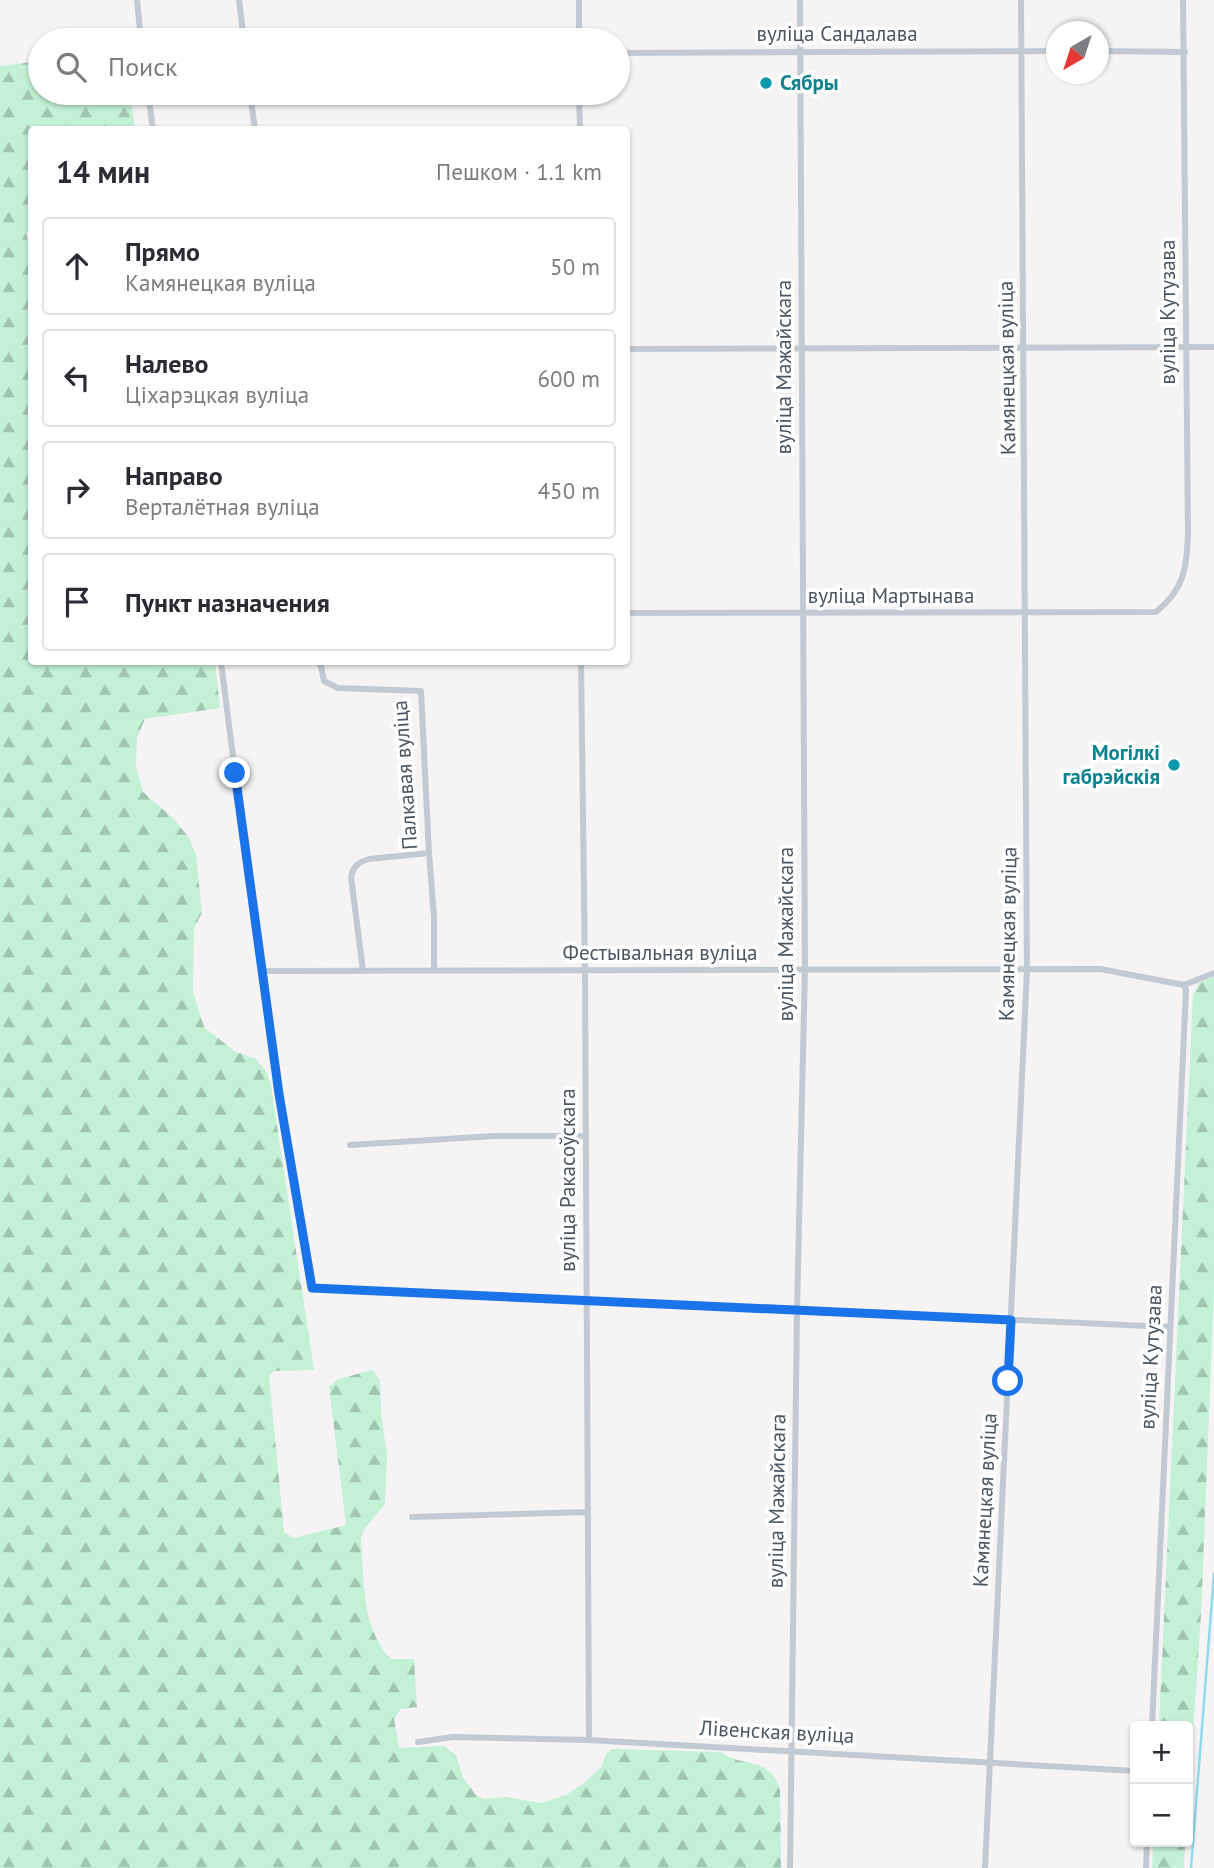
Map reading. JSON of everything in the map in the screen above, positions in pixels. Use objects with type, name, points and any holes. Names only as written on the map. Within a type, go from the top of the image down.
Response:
[{"type":"street","points":[[136,0],[140,28]]},
{"type":"street","points":[[239,0],[242,28]]},
{"type":"street","points":[[579,0],[579,28]]},
{"type":"street","name":"вуліца Мажайскага","points":[[790,1868],[797,1310],[805,970],[800,0]]},
{"type":"street","name":"Камянецкая вуліца","points":[[985,1868],[1027,971],[1027,613],[1021,0]]},
{"type":"street","name":"вуліца Кутузава","points":[[1156,612],[1164,606],[1186,573],[1188,535],[1184,0]]},
{"type":"street","name":"вуліца Сандалава","points":[[630,53],[1046,51]]},
{"type":"street","points":[[1109,51],[1185,52]]},
{"type":"street","points":[[150,105],[152,126]]},
{"type":"street","points":[[252,105],[254,126]]},
{"type":"street","points":[[579,105],[580,126]]},
{"type":"street","points":[[630,349],[1214,346]]},
{"type":"street","name":"вуліца Мартынава","points":[[630,613],[1156,612]]},
{"type":"street","points":[[221,665],[261,971],[312,1288],[1170,1328]]},
{"type":"street","name":"Палкавая вуліца","points":[[321,665],[324,681],[338,688],[421,691],[434,917],[434,971]]},
{"type":"street","name":"вуліца Ракасоўскага","points":[[581,665],[589,1740]]},
{"type":"street","points":[[363,971],[351,877],[355,867],[369,859],[429,853]]},
{"type":"street","name":"Фестывальная вуліца","points":[[261,971],[1100,969],[1185,987]]},
{"type":"street","points":[[1185,987],[1214,973]]},
{"type":"street","name":"вуліца Кутузава","points":[[1152,1721],[1185,987]]},
{"type":"street","points":[[350,1145],[495,1136],[584,1136]]},
{"type":"street","points":[[412,1517],[588,1512]]},
{"type":"street","name":"Лівенская вуліца","points":[[418,1742],[453,1737],[589,1740],[1130,1771]]},
{"type":"street","points":[[1146,1868],[1147,1847]]},
{"type":"green space","points":[[28,62],[28,105],[132,105],[135,126],[28,126],[28,665],[215,665],[220,708],[145,719],[137,737],[136,767],[143,792],[174,819],[189,838],[196,855],[202,913],[194,928],[193,992],[204,1027],[234,1051],[256,1059],[266,1071],[271,1086],[314,1370],[274,1371],[269,1376],[284,1532],[294,1538],[346,1525],[329,1386],[339,1379],[372,1370],[380,1380],[381,1413],[387,1454],[385,1504],[365,1528],[361,1538],[364,1586],[369,1618],[381,1647],[391,1659],[414,1659],[417,1707],[401,1709],[394,1719],[399,1748],[444,1746],[456,1755],[463,1778],[476,1795],[484,1799],[506,1797],[541,1803],[566,1795],[584,1783],[601,1767],[606,1754],[612,1749],[720,1752],[763,1767],[776,1779],[780,1790],[781,1868],[0,1868],[0,66]]},
{"type":"green space","points":[[1214,977],[1214,1287],[1201,1616],[1193,1733],[1193,1721],[1159,1721],[1193,995],[1199,983]]},
{"type":"green space","points":[[1153,1847],[1185,1847],[1184,1868],[1152,1868]]},
{"type":"waterway","points":[[1191,1868],[1214,1574]]},
{"type":"place","name":"Сябры","points":[[766,83]]},
{"type":"place","name":"Могілкі габрэйскія","points":[[1174,765]]},
{"type":"route","points":[[235,773],[279,1094],[312,1288],[1011,1320],[1008,1381]]}]
